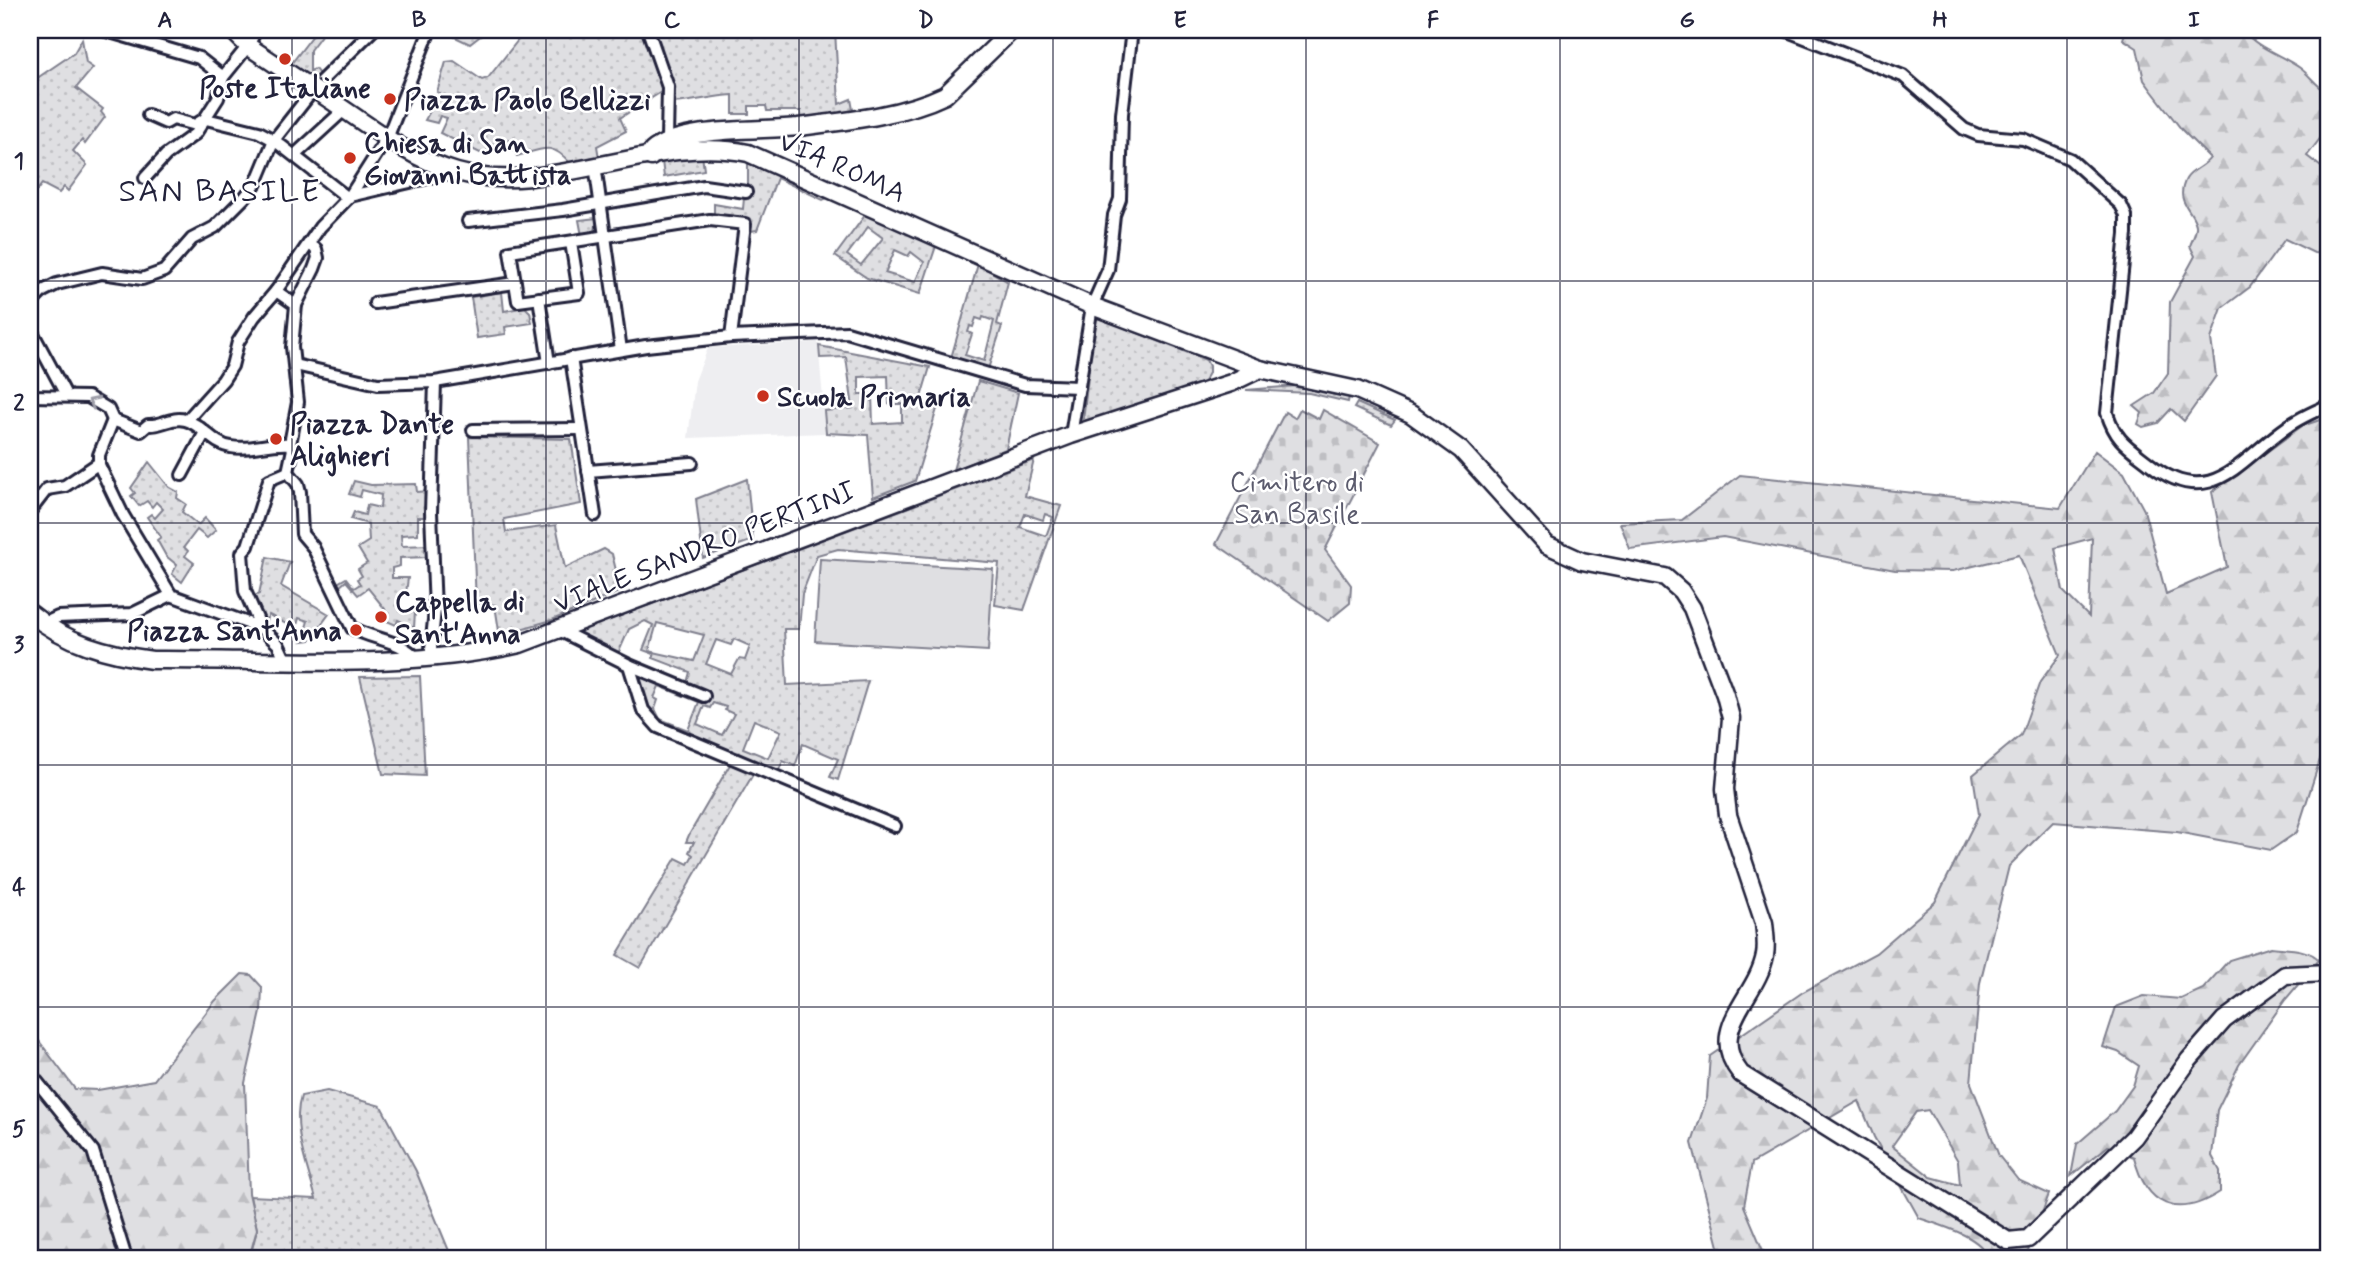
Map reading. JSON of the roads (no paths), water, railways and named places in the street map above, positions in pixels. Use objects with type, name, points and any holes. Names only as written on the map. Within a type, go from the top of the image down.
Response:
[{"type":"street","points":[[103,30],[199,58],[223,78]]},
{"type":"street","name":"VIA ROMA","points":[[232,30],[248,46],[311,92],[345,109],[425,160],[456,172],[503,179],[708,149],[748,153],[1092,306],[1261,369],[1357,390],[1411,414],[1461,450],[1547,545],[1582,561],[1665,577],[1681,591],[1692,608],[1731,718],[1725,789],[1728,815],[1764,923],[1765,958],[1729,1031],[1730,1061],[1741,1074],[1991,1233],[2008,1241],[2028,1239],[2134,1137],[2189,1060],[2224,1020],[2284,975],[2329,973]]},
{"type":"street","points":[[145,178],[166,155],[195,134],[218,98],[223,78],[248,46],[256,30]]},
{"type":"street","points":[[30,301],[57,284],[102,273],[142,279],[164,271],[192,239],[215,227],[245,197],[256,183],[274,140],[311,92],[373,30]]},
{"type":"street","points":[[187,420],[223,380],[232,366],[237,342],[309,244],[349,197],[388,136],[430,30]]},
{"type":"street","points":[[648,30],[668,87],[667,141]]},
{"type":"street","points":[[652,157],[652,151],[667,141],[800,126],[911,108],[945,95],[1012,30]]},
{"type":"street","points":[[1071,435],[1092,306],[1108,270],[1115,215],[1120,199],[1122,114],[1132,30]]},
{"type":"street","points":[[1785,30],[1903,76],[1964,129],[1978,135],[2022,139],[2070,159],[2121,205],[2126,216],[2126,234],[2107,413],[2114,436],[2155,468],[2191,485],[2209,482],[2246,462],[2287,426],[2329,404]]},
{"type":"street","points":[[296,154],[345,109]]},
{"type":"street","points":[[148,115],[166,123],[173,119],[195,125],[206,119],[258,132],[296,154],[320,179],[349,197],[456,172]]},
{"type":"street","points":[[596,165],[601,193],[599,204],[621,349]]},
{"type":"street","points":[[468,221],[599,204],[704,186],[746,192]]},
{"type":"street","points":[[571,242],[579,293],[518,301],[510,251],[710,220],[745,224],[731,337]]},
{"type":"street","points":[[288,472],[298,402],[292,347],[296,305],[318,258],[316,249],[309,244]]},
{"type":"street","points":[[375,303],[515,283]]},
{"type":"street","points":[[276,291],[296,305]]},
{"type":"street","points":[[539,298],[549,363]]},
{"type":"street","points":[[30,328],[66,396]]},
{"type":"street","points":[[295,365],[378,384],[435,382],[621,349],[731,337],[847,332],[1025,385],[1079,387]]},
{"type":"street","points":[[571,358],[595,515]]},
{"type":"street","name":"VIALE SANDRO PERTINI","points":[[30,613],[80,644],[113,654],[152,660],[424,659],[520,644],[1071,435],[1231,383],[1261,369]]},
{"type":"street","points":[[288,472],[298,484],[302,534],[313,547],[352,628],[399,645],[424,659],[435,610],[431,512],[435,382]]},
{"type":"street","points":[[30,397],[88,397],[108,410],[113,420],[141,431],[148,425],[158,426],[175,419],[187,420],[227,447],[241,449],[272,442],[290,444]]},
{"type":"street","points":[[113,420],[99,455],[99,463],[123,515],[171,595],[261,628],[278,644],[285,659]]},
{"type":"street","points":[[472,430],[581,429]]},
{"type":"street","points":[[182,475],[204,433]]},
{"type":"street","points":[[30,511],[47,489],[65,486],[99,463]]},
{"type":"street","points":[[588,471],[692,463]]},
{"type":"street","points":[[261,628],[245,591],[242,552],[248,546],[270,480],[288,472]]},
{"type":"street","points":[[45,624],[58,617],[132,614],[171,595]]},
{"type":"street","points":[[557,629],[629,665],[704,696]]},
{"type":"street","points":[[629,665],[643,710],[658,727],[895,826]]},
{"type":"street","points":[[30,1073],[93,1151],[126,1258]]},
{"type":"place","name":"Poste Italiane","points":[[285,59]]},
{"type":"place","name":"Piazza Paolo Bellizzi","points":[[390,99]]},
{"type":"place","name":"Chiesa di San Giovanni Battista","points":[[350,158]]},
{"type":"place","name":"Scuola Primaria","points":[[763,396]]},
{"type":"place","name":"Piazza Dante Alighieri","points":[[276,439]]},
{"type":"place","name":"Cappella di Sant'Anna","points":[[381,617]]},
{"type":"place","name":"Piazza Sant'Anna","points":[[356,630]]},
{"type":"district","name":"SAN BASILE","points":[[220,190]]},
{"type":"park label","name":"Cimitero di San Basile","points":[[1297,497]]}]
